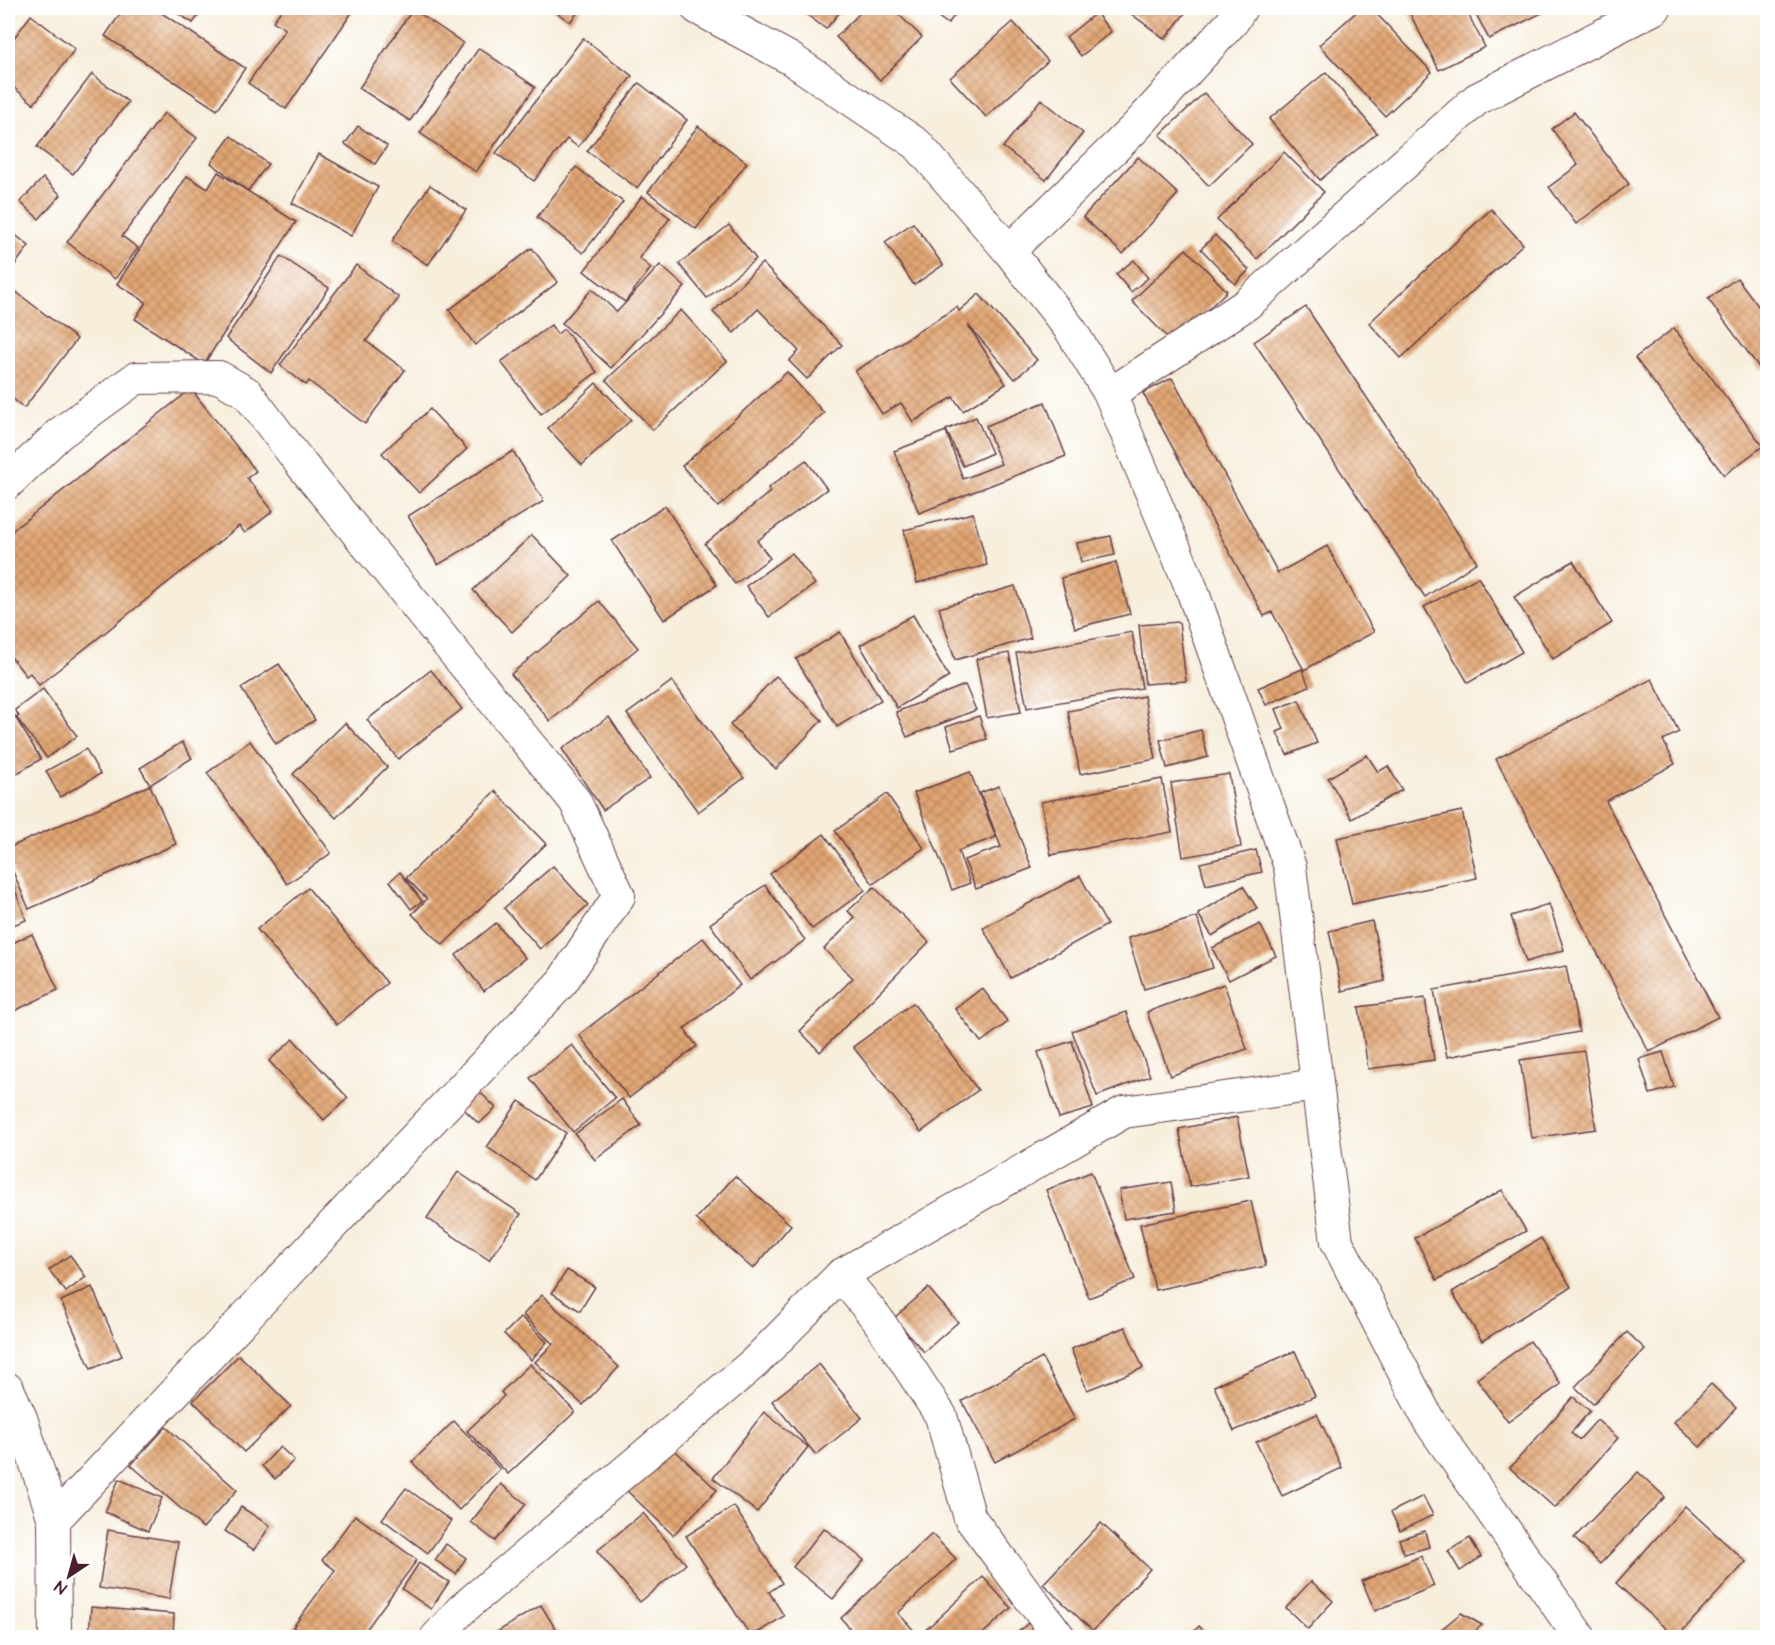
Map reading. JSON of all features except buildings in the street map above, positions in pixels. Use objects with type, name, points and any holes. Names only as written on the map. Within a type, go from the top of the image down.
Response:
[{"type":"street","points":[[697,8],[791,59],[917,144],[1009,251],[1070,328],[1110,394],[1191,587],[1290,867],[1337,1242],[1429,1420],[1580,1638]]},
{"type":"street","points":[[1009,251],[1134,129],[1233,21],[1241,8]]},
{"type":"street","points":[[1110,394],[1247,304],[1477,99],[1655,8]]},
{"type":"street","points":[[8,483],[59,434],[136,378],[219,377],[247,393],[301,464],[575,801],[619,896],[562,982],[54,1521]]},
{"type":"street","points":[[436,1638],[461,1610],[754,1363],[841,1275],[1124,1112],[1317,1085]]},
{"type":"street","points":[[841,1275],[878,1320],[941,1416],[970,1518],[1060,1638]]},
{"type":"street","points":[[8,1389],[21,1418],[54,1521],[55,1638]]}]
